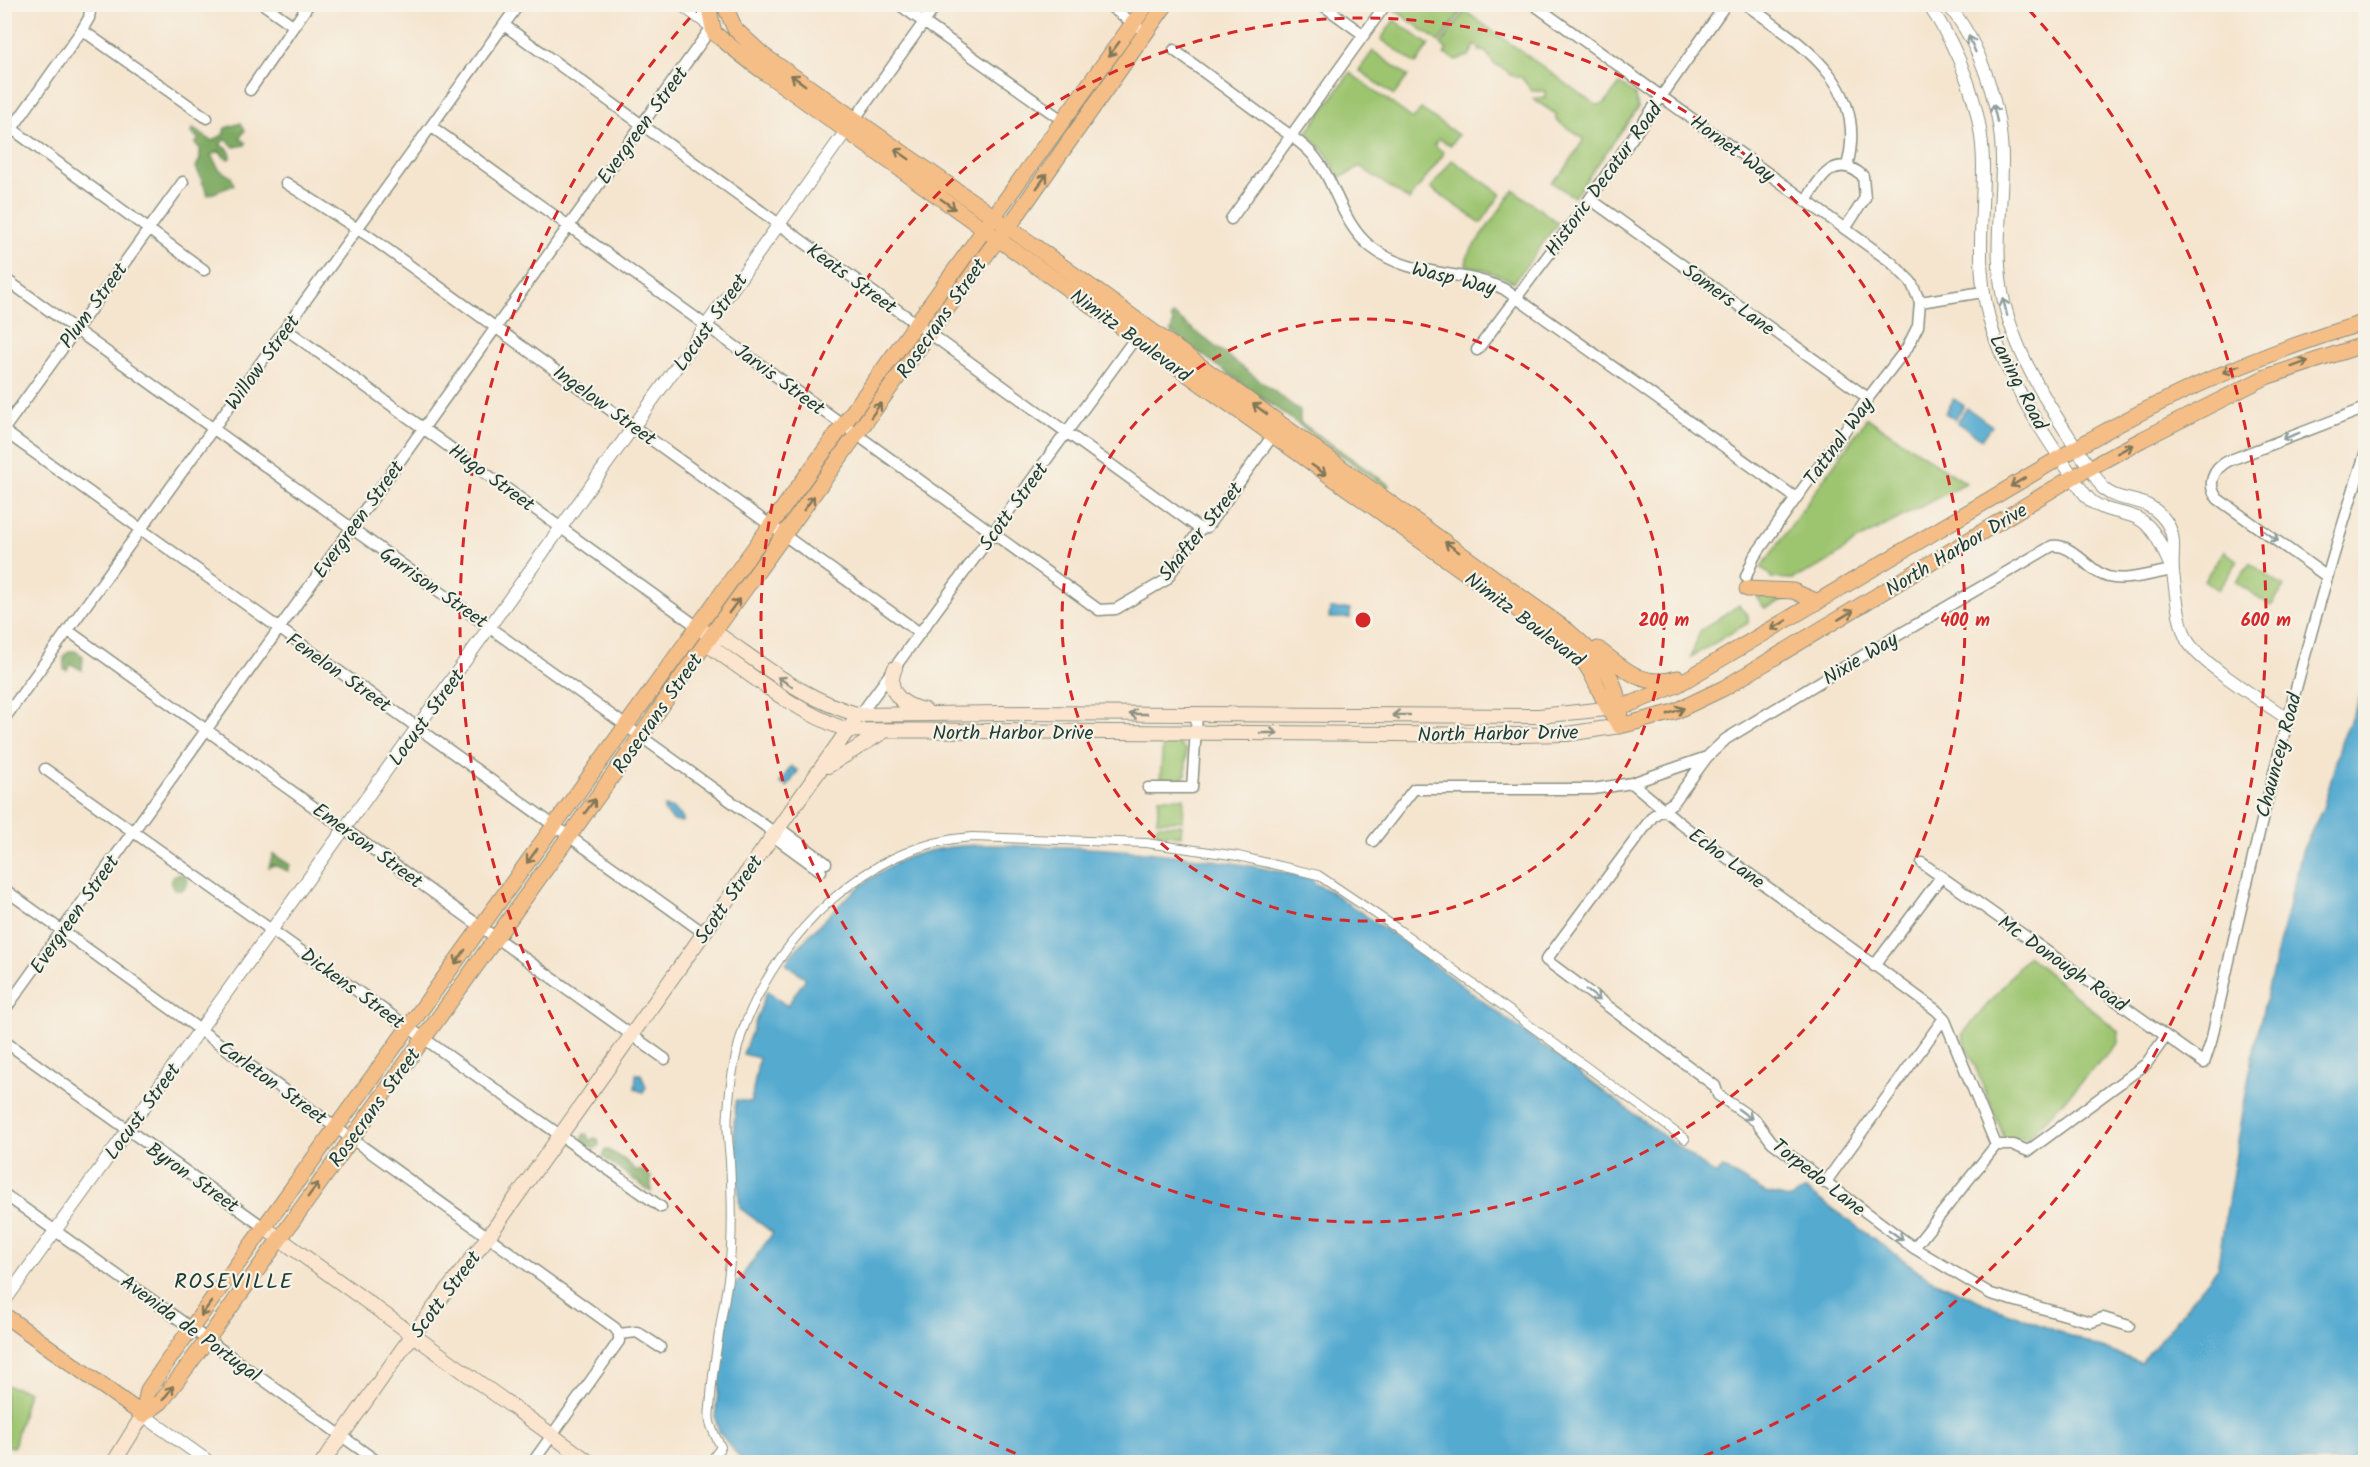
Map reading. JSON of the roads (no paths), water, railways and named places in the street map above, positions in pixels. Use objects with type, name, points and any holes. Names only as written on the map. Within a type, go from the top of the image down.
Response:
[{"type":"main road","points":[[708,4],[712,27],[751,46]]},
{"type":"main road","name":"Nimitz Boulevard","points":[[724,4],[735,29],[751,46],[983,230],[1002,234],[1281,424],[1568,631],[1605,666],[1614,683],[1613,708]]},
{"type":"main road","name":"Rosecrans Street","points":[[143,1415],[161,1402],[207,1340],[278,1237],[641,736],[684,672],[712,637],[1002,234],[1140,28],[1147,4]]},
{"type":"main road","name":"Rosecrans Street","points":[[114,1462],[143,1415],[148,1390],[992,216],[1062,120],[1140,28],[1166,4]]},
{"type":"main road","name":"Nimitz Boulevard","points":[[712,27],[717,36],[744,58],[992,216],[1002,234],[1136,337],[1272,437],[1571,648],[1594,674],[1620,726]]},
{"type":"main road","name":"North Harbor Drive","points":[[698,627],[712,637],[722,637],[802,692],[860,715],[942,713],[1539,716],[1613,708],[1658,694],[1701,671],[2060,457],[2146,409],[2220,374],[2309,339],[2366,322]]},
{"type":"main road","name":"North Harbor Drive","points":[[712,637],[714,648],[778,694],[813,717],[848,730],[1537,735],[1620,726],[1674,712],[1724,688],[2073,477],[2266,377],[2366,344]]},
{"type":"main road","points":[[1746,583],[1793,591],[1818,602]]},
{"type":"main road","points":[[1568,631],[1646,681],[1663,682],[1701,671]]},
{"type":"main road","points":[[895,668],[892,686],[898,699],[911,706],[942,713]]},
{"type":"main road","name":"Scott Street","points":[[323,1462],[488,1237],[860,715]]},
{"type":"main road","points":[[813,780],[843,754],[885,731]]},
{"type":"main road","points":[[265,1228],[589,1462]]},
{"type":"main road","points":[[4,1315],[143,1415]]},
{"type":"street","points":[[4,140],[8,127],[82,30],[89,18],[91,4]]},
{"type":"street","points":[[263,4],[294,26]]},
{"type":"street","points":[[250,90],[309,4]]},
{"type":"street","name":"Willow Street","points":[[4,719],[70,632],[519,4]]},
{"type":"street","points":[[681,4],[712,27]]},
{"type":"street","points":[[898,4],[1062,120]]},
{"type":"street","name":"Locust Street","points":[[4,1302],[938,4]]},
{"type":"street","points":[[1107,4],[1140,28]]},
{"type":"street","points":[[1321,4],[1364,35]]},
{"type":"street","points":[[1231,219],[1386,4]]},
{"type":"street","name":"Hornet Way","points":[[1533,4],[1891,262],[1911,282],[1920,302]]},
{"type":"street","name":"Historic Decatur Road","points":[[1477,350],[1590,199],[1726,4]]},
{"type":"street","points":[[1745,4],[1784,31],[1826,67],[1848,110],[1852,148],[1847,166]]},
{"type":"street","name":"Laning Road","points":[[1928,4],[1939,20],[1966,78],[1982,136],[1979,249],[1983,292],[1994,335],[2006,365],[2060,457],[2087,497],[2099,506],[2136,517],[2148,525],[2157,537],[2173,570]]},
{"type":"street","points":[[1939,20],[1952,6]]},
{"type":"street","name":"Laning Road","points":[[1952,6],[1968,35],[1995,113],[2002,160],[1997,232],[1998,270],[2013,335],[2038,386],[2108,493],[2146,504],[2163,518],[2173,536],[2173,570],[2184,633],[2190,645],[2205,659],[2288,719]]},
{"type":"street","name":"Keats Street","points":[[504,25],[1200,529]]},
{"type":"street","name":"Evergreen Street","points":[[4,1011],[712,27]]},
{"type":"street","points":[[82,30],[207,118]]},
{"type":"street","name":"Wasp Way","points":[[1174,50],[1292,136],[1312,154],[1328,176],[1350,226],[1370,246],[1398,264],[1490,283],[1516,297],[1796,498]]},
{"type":"street","points":[[8,127],[204,270]]},
{"type":"street","name":"Jarvis Street","points":[[432,127],[1099,610]]},
{"type":"street","points":[[1806,201],[1828,172],[1836,167],[1847,166],[1863,176],[1866,187],[1861,206],[1845,229]]},
{"type":"street","name":"Plum Street","points":[[4,430],[183,182]]},
{"type":"street","name":"Ingelow Street","points":[[286,183],[358,230],[496,327],[920,633]]},
{"type":"street","name":"Somers Lane","points":[[1590,199],[1868,398]]},
{"type":"street","name":"Garrison Street","points":[[4,278],[824,867]]},
{"type":"street","points":[[1920,302],[1983,292]]},
{"type":"street","name":"Tattnal Way","points":[[1746,583],[1754,557],[1868,398],[1907,348],[1918,326],[1920,302]]},
{"type":"street","name":"Hugo Street","points":[[286,329],[698,627]]},
{"type":"street","name":"Scott Street","points":[[860,715],[1136,337]]},
{"type":"street","points":[[2326,576],[2223,502],[2214,494],[2212,485],[2215,473],[2223,464],[2366,408]]},
{"type":"street","name":"Shafter Street","points":[[1099,610],[1116,609],[1166,580],[1200,529],[1208,527],[1281,424]]},
{"type":"street","name":"Fenelon Street","points":[[4,430],[704,933]]},
{"type":"street","name":"Chauncey Road","points":[[2204,1063],[2211,1042],[2262,813],[2326,576],[2366,452]]},
{"type":"street","name":"Nixie Way","points":[[1710,753],[1869,652],[2052,546],[2064,548],[2105,577],[2119,578],[2173,570]]},
{"type":"street","name":"Emerson Street","points":[[70,632],[665,1059]]},
{"type":"street","points":[[1148,788],[1192,788],[1197,714]]},
{"type":"street","points":[[1373,841],[1414,789],[1593,789],[1632,783],[1710,753]]},
{"type":"street","points":[[1663,810],[1674,802],[1710,753]]},
{"type":"street","name":"Dickens Street","points":[[45,769],[134,830],[558,1136],[661,1207]]},
{"type":"street","name":"Echo Lane","points":[[1632,783],[1663,810],[1874,966],[1922,998],[1944,1018],[1996,1145]]},
{"type":"street","name":"Torpedo Lane","points":[[1663,810],[1653,816],[1546,960],[1715,1086],[1718,1095],[1756,1121],[1772,1142],[1914,1248],[1991,1294],[2091,1322],[2103,1318],[2129,1326]]},
{"type":"street","points":[[710,1462],[721,1447],[709,1420],[714,1365],[728,1279],[730,1181],[727,1113],[738,1047],[745,1026],[768,978],[800,933],[858,878],[897,855],[926,844],[952,838],[972,837],[1130,842],[1238,856],[1318,875],[1398,929],[1685,1139]]},
{"type":"street","name":"Mc Donough Road","points":[[1922,863],[2204,1063]]},
{"type":"street","points":[[1874,966],[1941,877]]},
{"type":"street","name":"Carleton Street","points":[[4,889],[615,1328],[619,1334]]},
{"type":"street","points":[[1825,1183],[1944,1018]]},
{"type":"street","points":[[1914,1248],[1996,1145],[2014,1146],[2028,1151],[2146,1064],[2166,1036]]},
{"type":"street","name":"Byron Street","points":[[4,1041],[265,1228]]},
{"type":"street","name":"Avenida de Portugal","points":[[4,1194],[378,1462]]},
{"type":"street","points":[[533,1462],[619,1341],[619,1334],[637,1332],[660,1347]]},
{"type":"street","points":[[143,1415],[209,1462]]},
{"type":"water","points":[[1954,399],[1964,406],[1955,419],[1945,413]]},
{"type":"water","points":[[1967,408],[1992,426],[1982,439],[1957,422]]},
{"type":"water","points":[[1330,609],[1350,609],[1350,618],[1329,618]]},
{"type":"water","points":[[2365,686],[2365,1462],[743,1462],[719,1432],[715,1418],[729,1294],[773,1233],[740,1208],[734,1127],[736,1100],[751,1102],[759,1058],[743,1054],[767,991],[787,1006],[806,978],[786,964],[790,956],[846,899],[877,874],[912,856],[942,848],[972,845],[1069,847],[1174,855],[1279,871],[1313,879],[1314,883],[1398,938],[1716,1175],[1723,1168],[1765,1193],[1790,1198],[1806,1190],[1929,1278],[1988,1305],[2141,1363],[2217,1269],[2253,1051],[2302,851],[2323,808],[2342,740]]},
{"type":"water","points":[[791,766],[798,771],[787,787],[780,783]]},
{"type":"water","points":[[664,807],[674,809],[683,818],[683,822],[674,821],[664,811]]},
{"type":"water","points":[[636,1074],[641,1074],[646,1087],[643,1092],[635,1089]]},
{"type":"district","name":"ROSEVILLE","points":[[234,1280]]}]
